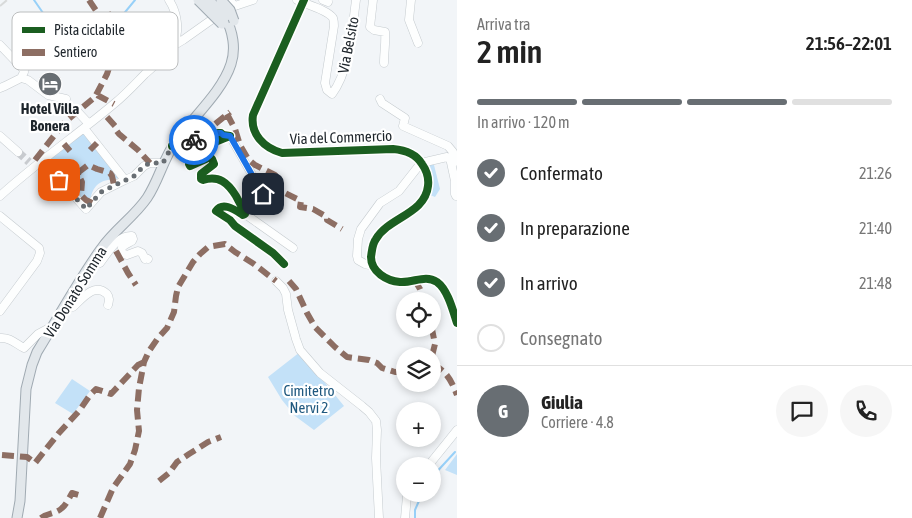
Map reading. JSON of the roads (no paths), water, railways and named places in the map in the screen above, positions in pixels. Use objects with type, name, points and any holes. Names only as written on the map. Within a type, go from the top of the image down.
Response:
[{"type":"main road","points":[[198,0],[227,21]]},
{"type":"main road","points":[[209,0],[227,21]]},
{"type":"main road","points":[[221,0],[230,10],[227,21]]},
{"type":"main road","name":"Via Donato Somma","points":[[18,518],[27,384],[37,352],[103,245],[145,201],[172,146],[223,82],[233,58],[233,44],[227,21]]},
{"type":"street","points":[[169,0],[175,12]]},
{"type":"street","points":[[229,0],[235,6],[253,0]]},
{"type":"street","name":"Via Belsito","points":[[301,1],[331,15],[334,20],[325,83],[327,90],[332,94],[342,79],[356,0]]},
{"type":"street","name":"Via Belsito","points":[[373,0],[370,27],[374,30],[385,32],[384,63]]},
{"type":"street","points":[[411,0],[409,20],[418,42]]},
{"type":"street","name":"Via del Commercio","points":[[301,1],[253,115],[254,130],[258,138],[270,148],[282,153],[399,149],[411,154],[421,163]]},
{"type":"street","points":[[178,43],[214,18]]},
{"type":"street","points":[[0,44],[12,57]]},
{"type":"street","points":[[0,88],[21,78],[23,70]]},
{"type":"street","points":[[0,196],[32,164],[43,161],[87,126],[130,90],[150,70]]},
{"type":"street","points":[[21,78],[28,80],[48,95],[66,99]]},
{"type":"street","name":"Via del Commercio","points":[[380,99],[405,118],[403,126],[448,146],[453,152],[457,171]]},
{"type":"street","points":[[77,111],[125,180]]},
{"type":"street","points":[[172,146],[218,133],[230,136]]},
{"type":"street","points":[[0,136],[18,152]]},
{"type":"street","points":[[230,136],[263,194]]},
{"type":"street","points":[[230,136],[195,154],[189,161],[189,164],[190,166],[203,160],[212,159],[214,164],[201,174],[201,179],[215,178],[223,181],[230,188],[244,209],[245,214]]},
{"type":"street","name":"Via del Commercio","points":[[439,142],[443,141],[457,145]]},
{"type":"street","points":[[373,266],[358,260],[360,229],[380,202],[399,191],[421,163],[450,158],[456,181],[454,194],[457,195]]},
{"type":"street","points":[[43,161],[86,209],[101,192],[134,176],[144,166],[150,163],[163,163]]},
{"type":"street","points":[[421,163],[428,176],[426,197],[417,207],[384,230],[376,238],[372,251],[373,266],[381,276],[396,281],[406,282],[420,278],[439,283],[454,308],[457,323]]},
{"type":"street","points":[[284,264],[273,253],[216,211],[221,206],[232,208],[243,215],[245,214],[293,248]]},
{"type":"street","points":[[0,216],[39,248],[40,253],[37,262],[0,311]]},
{"type":"street","points":[[93,261],[97,264],[100,263],[119,240],[128,236],[132,236],[133,239],[124,245],[122,253],[127,255],[138,251],[142,253],[145,260],[147,258],[148,260]]},
{"type":"street","points":[[276,281],[286,294],[288,310],[300,350],[320,373],[370,412],[376,421],[379,518]]},
{"type":"street","points":[[65,306],[73,307],[91,290],[97,289],[109,296],[108,306]]},
{"type":"street","points":[[0,338],[3,337],[24,348],[38,334],[53,326]]},
{"type":"street","points":[[435,457],[457,430]]},
{"type":"street","points":[[405,518],[407,502]]},
{"type":"waterway","points":[[34,0],[42,12]]},
{"type":"waterway","points":[[125,12],[135,0]]},
{"type":"waterway","points":[[441,467],[455,452]]},
{"type":"waterway","points":[[415,518],[415,510],[418,502]]},
{"type":"tunnel","points":[[18,152],[29,162]]},
{"type":"railway","points":[[0,6],[7,0]]},
{"type":"place","name":"Hotel Villa Bonera","points":[[50,84]]},
{"type":"park label","name":"Cimitetro Nervi 2","points":[[309,398]]}]
